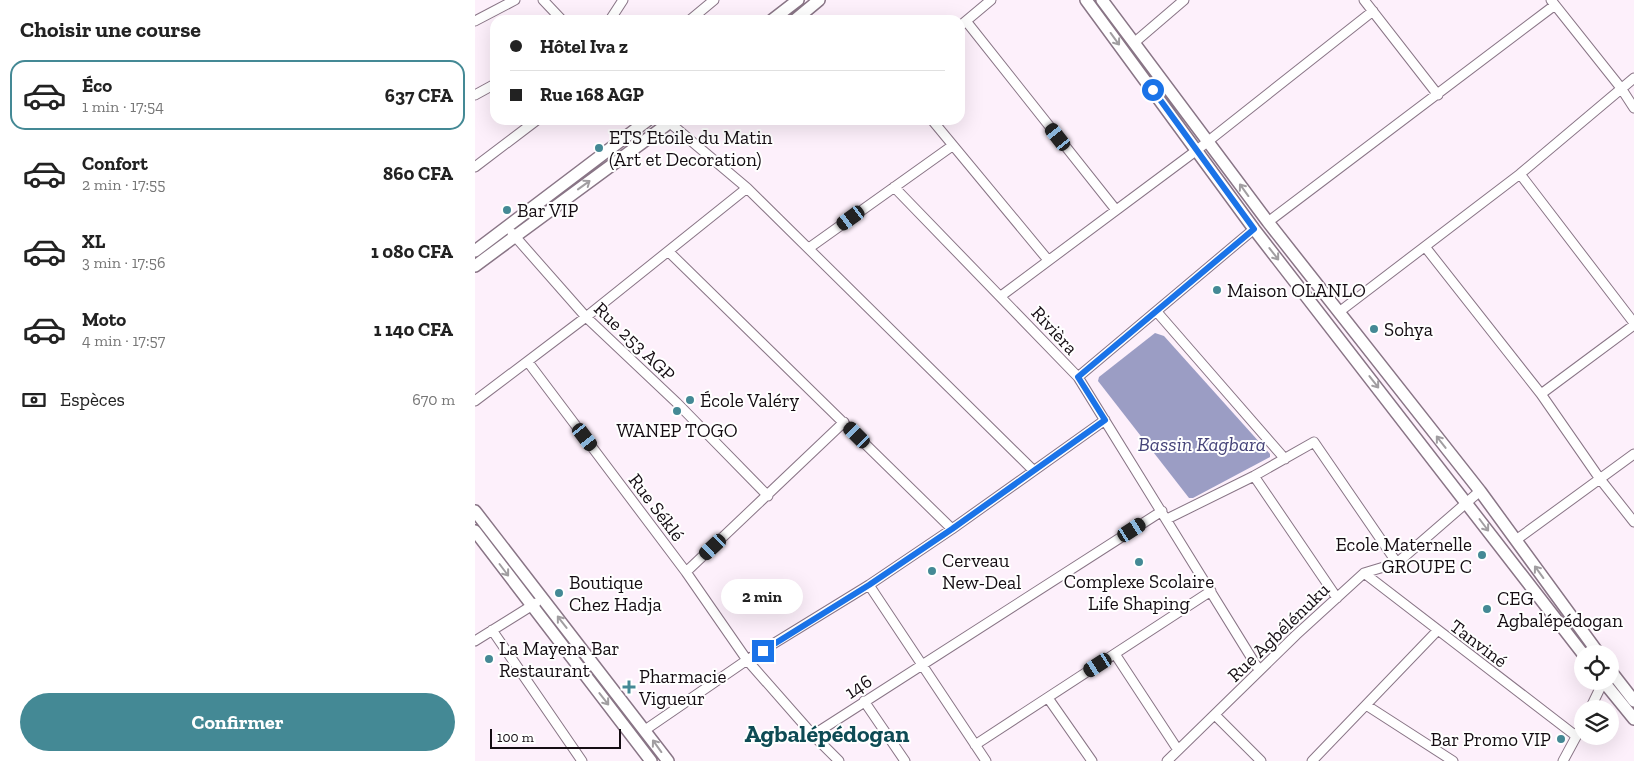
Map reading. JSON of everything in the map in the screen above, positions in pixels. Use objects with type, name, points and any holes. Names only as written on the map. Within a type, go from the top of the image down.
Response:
[{"type":"street","points":[[475,21],[515,0]]},
{"type":"street","points":[[543,0],[557,15]]},
{"type":"street","points":[[613,15],[623,0]]},
{"type":"street","points":[[696,15],[715,0]]},
{"type":"street","points":[[778,15],[798,0]]},
{"type":"street","points":[[801,15],[819,0]]},
{"type":"street","points":[[965,21],[991,0]]},
{"type":"street","points":[[1086,0],[1254,229],[1576,645]]},
{"type":"street","points":[[1102,0],[1268,222],[1480,491],[1592,645]]},
{"type":"street","points":[[1135,42],[1184,0]]},
{"type":"street","points":[[1364,0],[1438,95]]},
{"type":"street","points":[[1268,222],[1438,95],[1553,3],[1621,88],[1634,108]]},
{"type":"street","points":[[1001,296],[1209,141],[1373,11]]},
{"type":"street","points":[[965,25],[1116,210]]},
{"type":"street","points":[[1339,312],[1426,248],[1520,174],[1634,78]]},
{"type":"street","points":[[476,91],[490,86]]},
{"type":"street","points":[[475,167],[530,125]]},
{"type":"street","points":[[475,251],[641,125]]},
{"type":"street","points":[[475,266],[665,125]]},
{"type":"street","points":[[675,125],[747,188],[1033,470]]},
{"type":"street","points":[[936,125],[1048,260]]},
{"type":"street","points":[[809,248],[952,146]]},
{"type":"street","points":[[1520,174],[1634,324],[1541,394]]},
{"type":"street","name":"Rivièra","points":[[894,187],[1078,377],[1259,670]]},
{"type":"street","points":[[475,401],[587,317],[747,188]]},
{"type":"street","name":"Rue 253 AGP","points":[[506,226],[587,317],[768,496]]},
{"type":"street","points":[[1078,377],[1254,229]]},
{"type":"street","points":[[1426,248],[1541,394],[1600,479],[1634,522]]},
{"type":"street","points":[[669,252],[952,529]]},
{"type":"street","points":[[1157,312],[1285,459]]},
{"type":"street","name":"Rue Séklé","points":[[528,362],[686,572],[747,660],[813,735],[839,761]]},
{"type":"street","points":[[645,730],[747,660],[869,585],[952,529],[1105,420]]},
{"type":"street","points":[[686,572],[844,422]]},
{"type":"street","name":"146","points":[[813,735],[921,664],[1164,515],[1254,476],[1315,442],[1397,563]]},
{"type":"street","points":[[1516,540],[1634,454]]},
{"type":"street","points":[[1254,476],[1337,598]]},
{"type":"street","name":"Rue Agbélénuku","points":[[1167,761],[1215,716],[1259,670],[1364,574],[1397,563],[1480,491]]},
{"type":"street","points":[[475,511],[668,761]]},
{"type":"street","points":[[475,531],[651,761]]},
{"type":"street","name":"Tanviné","points":[[1364,574],[1574,734]]},
{"type":"street","points":[[869,585],[986,761]]},
{"type":"street","points":[[975,746],[1211,591]]},
{"type":"street","points":[[475,641],[544,598]]},
{"type":"street","points":[[492,630],[582,761]]},
{"type":"street","points":[[1312,761],[1437,631]]},
{"type":"street","points":[[1115,654],[1178,750]]},
{"type":"street","points":[[1619,682],[1634,702]]},
{"type":"street","points":[[1610,690],[1634,719]]},
{"type":"street","points":[[1048,698],[1092,761]]},
{"type":"street","points":[[865,701],[905,761]]},
{"type":"street","points":[[1366,705],[1453,761]]},
{"type":"street","points":[[1215,716],[1261,761]]},
{"type":"street","points":[[1563,761],[1574,740]]},
{"type":"water","name":"Bassin Kagbara","points":[[1155,333],[1164,336],[1270,454],[1270,457],[1193,498],[1189,498],[1098,381],[1099,377]]},
{"type":"place","name":"ETS Etoile du Matin (Art et Decoration)","points":[[599,148]]},
{"type":"place","name":"Bar VIP","points":[[507,210]]},
{"type":"place","name":"Maison OLANLO","points":[[1217,290]]},
{"type":"place","name":"Sohya","points":[[1374,329]]},
{"type":"place","name":"École Valéry","points":[[690,400]]},
{"type":"place","name":"WANEP TOGO","points":[[677,411]]},
{"type":"place","name":"Ecole Maternelle GROUPE C","points":[[1482,555]]},
{"type":"place","name":"Complexe Scolaire Life Shaping","points":[[1139,562]]},
{"type":"place","name":"Cerveau New-Deal","points":[[932,571]]},
{"type":"place","name":"Boutique Chez Hadja","points":[[559,593]]},
{"type":"place","name":"CEG Agbalépédogan","points":[[1487,609]]},
{"type":"place","name":"La Mayena Bar Restaurant","points":[[489,659]]},
{"type":"place","name":"Pharmacie Vigueur","points":[[629,687]]},
{"type":"place","name":"Bar Promo VIP","points":[[1561,739]]},
{"type":"district","name":"Agbalépédogan","points":[[827,734]]},
{"type":"route","points":[[763,651],[869,585],[952,529],[1105,420],[1078,377],[1254,229],[1153,90]]}]
